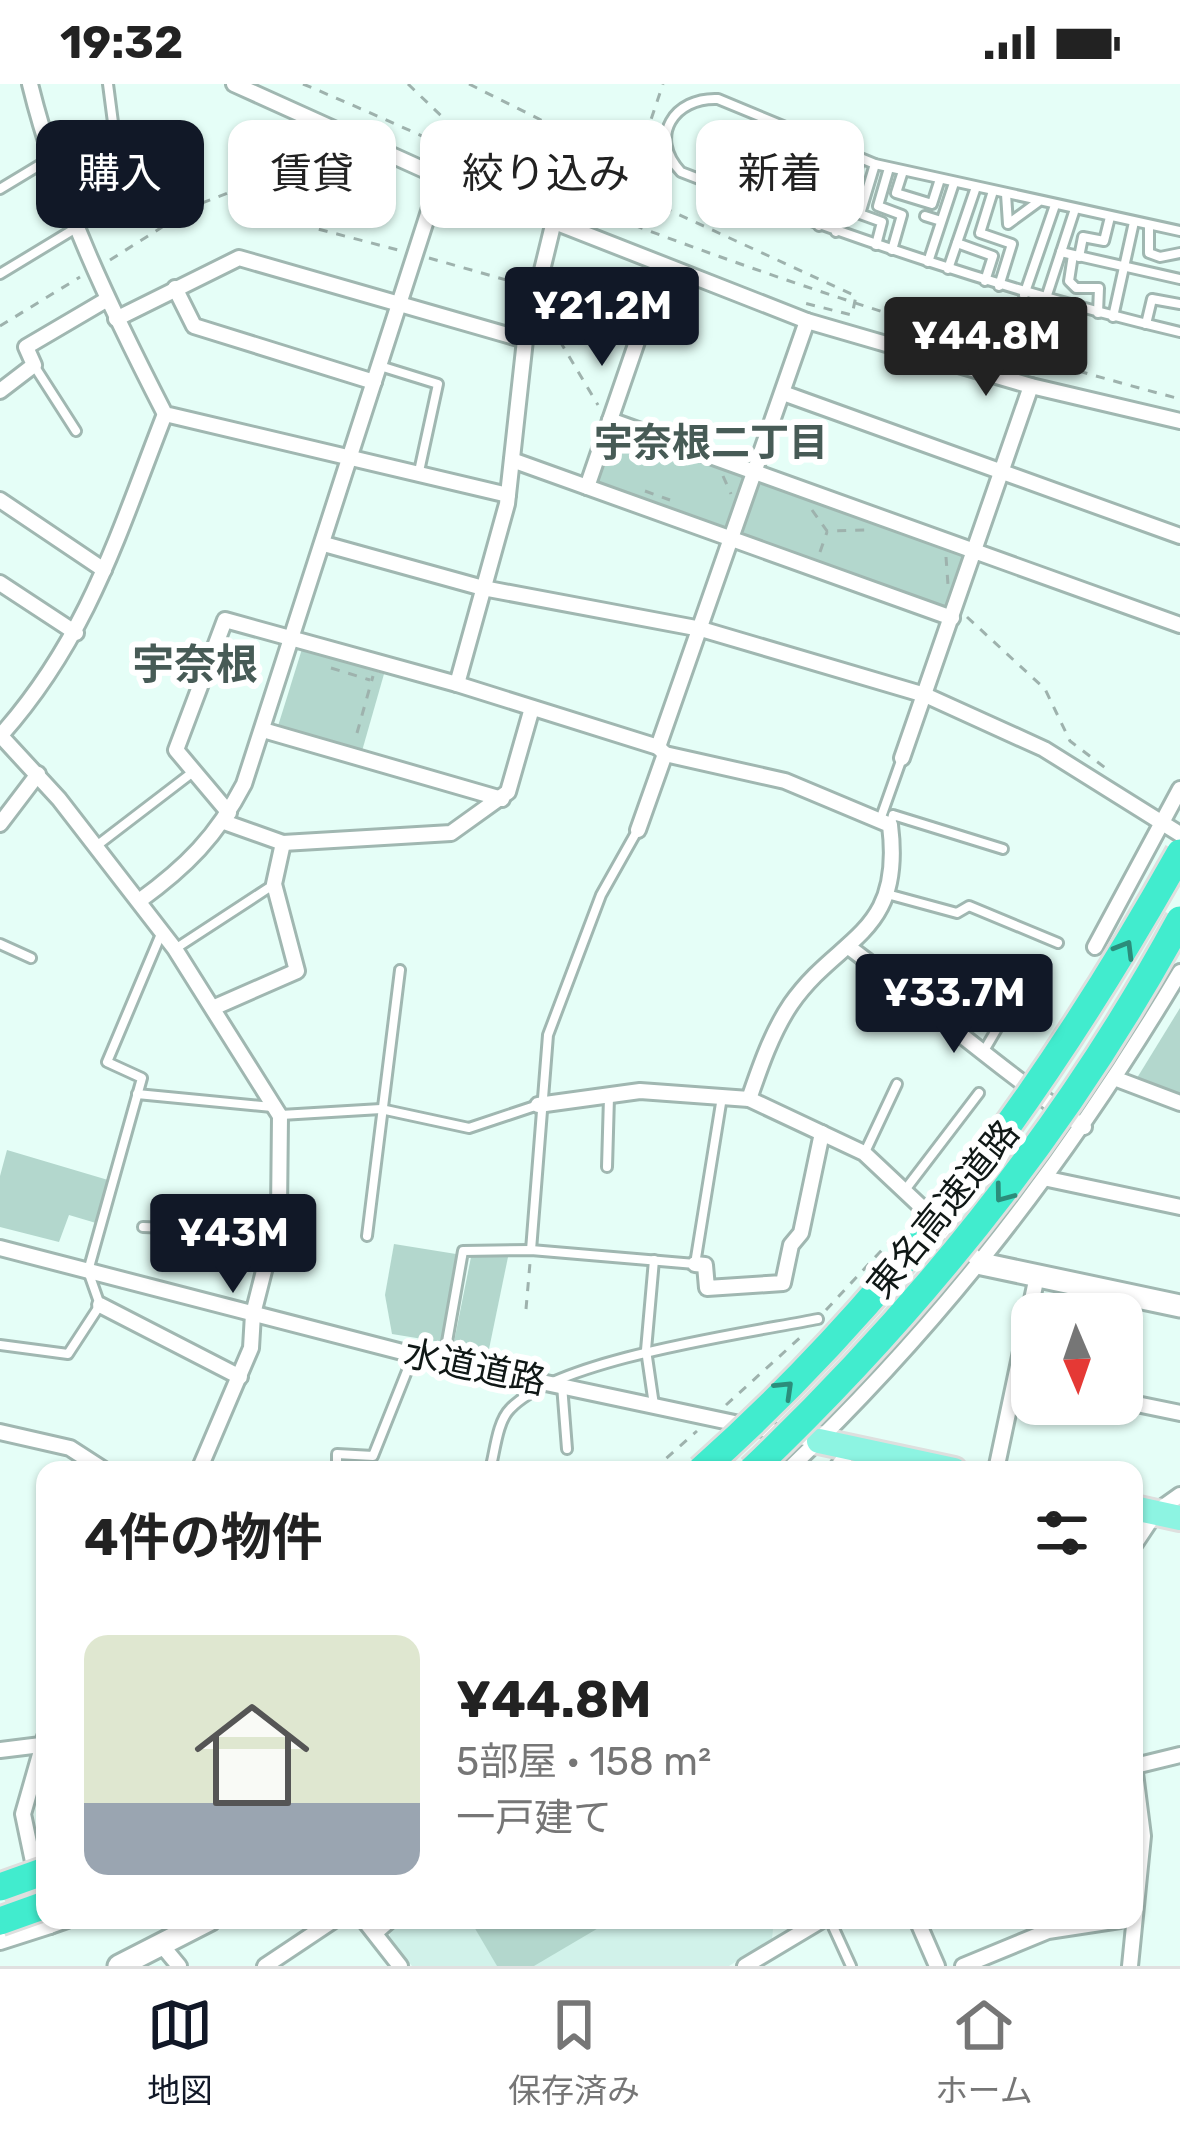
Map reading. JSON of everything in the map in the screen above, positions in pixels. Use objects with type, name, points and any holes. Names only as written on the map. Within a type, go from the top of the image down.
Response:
[{"type":"highway","name":"東名高速道路","points":[[710,1461],[814,1360],[956,1198],[1040,1087],[1180,853]]},
{"type":"highway","name":"東名高速道路","points":[[761,1461],[867,1356],[985,1217],[1110,1040],[1180,920]]},
{"type":"highway","points":[[0,1887],[36,1874]]},
{"type":"highway","points":[[0,1921],[36,1916]]},
{"type":"main road","name":"水道道路","points":[[819,1441],[913,1461]]},
{"type":"street","points":[[30,84],[39,120]]},
{"type":"street","points":[[234,84],[420,168]]},
{"type":"street","points":[[76,228],[106,299],[165,414],[76,633],[32,700],[0,735],[38,775],[175,949],[276,1111],[275,1232],[253,1315],[251,1348],[204,1461]]},
{"type":"street","points":[[139,901],[188,866],[227,818],[263,730],[423,228]]},
{"type":"street","points":[[457,684],[508,495],[525,340],[552,228]]},
{"type":"street","points":[[578,228],[807,322],[1031,386],[1180,421]]},
{"type":"street","points":[[116,319],[239,259],[525,340]]},
{"type":"street","points":[[587,487],[663,266]]},
{"type":"street","points":[[175,288],[194,326],[374,382]]},
{"type":"street","points":[[0,391],[34,365],[26,347],[106,299]]},
{"type":"street","points":[[638,830],[701,629],[807,322]]},
{"type":"street","points":[[902,758],[1031,386]]},
{"type":"street","points":[[782,393],[1180,536]]},
{"type":"street","points":[[165,414],[418,478],[508,495]]},
{"type":"street","points":[[610,420],[1180,625]]},
{"type":"street","points":[[512,460],[731,540],[954,612]]},
{"type":"street","points":[[0,500],[104,570]]},
{"type":"street","points":[[324,544],[483,588],[701,629],[926,695],[1044,749],[1161,827],[1180,834]]},
{"type":"street","points":[[0,583],[76,633]]},
{"type":"street","points":[[532,708],[502,800],[451,832],[284,843],[227,818],[176,750],[224,620],[457,684],[532,708],[662,751],[785,781],[885,823],[887,894],[850,948],[793,1001],[749,1099]]},
{"type":"street","points":[[263,730],[502,800]]},
{"type":"street","points":[[0,824],[38,775]]},
{"type":"street","points":[[1095,947],[1180,789]]},
{"type":"street","points":[[215,1007],[297,971],[274,884],[284,843]]},
{"type":"street","points":[[850,948],[986,1049],[1012,1078],[1084,1127]]},
{"type":"street","points":[[798,1461],[982,1264],[1084,1127],[1180,973]]},
{"type":"street","points":[[1114,1078],[1180,1103]]},
{"type":"street","points":[[538,1105],[640,1091],[749,1099],[864,1153],[982,1264],[1180,1306]]},
{"type":"street","points":[[695,1264],[705,1265],[706,1288],[783,1282],[791,1245],[801,1233],[822,1133]]},
{"type":"street","points":[[1048,1179],[1180,1207]]},
{"type":"street","name":"水道道路","points":[[0,1248],[414,1354],[819,1441]]},
{"type":"street","points":[[1032,1293],[1036,1276]]},
{"type":"street","points":[[100,1305],[240,1377]]},
{"type":"street","points":[[998,1461],[1011,1393]]},
{"type":"street","points":[[1143,1405],[1180,1412]]},
{"type":"street","points":[[0,1432],[70,1448],[90,1461]]},
{"type":"street","points":[[842,1461],[853,1448]]},
{"type":"street","points":[[1157,1513],[1180,1495]]},
{"type":"street","points":[[0,1750],[36,1742]]},
{"type":"street","points":[[1143,1764],[1180,1755]]},
{"type":"street","points":[[36,1767],[23,1814],[36,1869]]},
{"type":"street","points":[[0,1942],[36,1921]]},
{"type":"street","points":[[119,1966],[189,1929]]},
{"type":"street","points":[[265,1966],[320,1929]]},
{"type":"street","points":[[371,1929],[400,1966]]},
{"type":"street","points":[[745,1966],[790,1929]]},
{"type":"street","points":[[921,1929],[937,1966]]},
{"type":"street","points":[[963,1966],[1040,1929]]},
{"type":"street","points":[[1130,1966],[1133,1929]]},
{"type":"street","points":[[160,1942],[179,1966]]},
{"type":"lane","points":[[108,84],[113,120]]},
{"type":"lane","points":[[696,178],[681,172],[668,157],[664,143],[678,108],[695,98],[718,99],[767,120]]},
{"type":"lane","points":[[864,160],[1180,231]]},
{"type":"lane","points":[[875,164],[860,214],[883,222],[875,245]]},
{"type":"lane","points":[[889,167],[878,206],[902,214],[892,250]]},
{"type":"lane","points":[[0,189],[36,168]]},
{"type":"lane","points":[[903,171],[896,193],[932,204],[940,179]]},
{"type":"lane","points":[[928,262],[954,183]]},
{"type":"lane","points":[[948,268],[976,188]]},
{"type":"lane","points":[[993,191],[980,233],[1012,244],[999,286]]},
{"type":"lane","points":[[1006,194],[1008,224],[1039,201]]},
{"type":"lane","points":[[1024,295],[1055,205]]},
{"type":"lane","points":[[1046,301],[1075,209]]},
{"type":"lane","points":[[925,216],[941,221]]},
{"type":"lane","points":[[1097,313],[1099,288],[1076,288],[1069,281],[1083,237],[1104,242],[1110,217]]},
{"type":"lane","points":[[1113,316],[1134,222]]},
{"type":"lane","points":[[1149,225],[1150,253],[1160,257],[1180,253]]},
{"type":"lane","points":[[0,274],[74,228]]},
{"type":"lane","points":[[825,228],[1024,295],[1180,332]]},
{"type":"lane","points":[[836,232],[837,228]]},
{"type":"lane","points":[[957,243],[993,256],[985,281]]},
{"type":"lane","points":[[1061,252],[1180,279]]},
{"type":"lane","points":[[1146,324],[1152,299],[1180,304]]},
{"type":"lane","points":[[34,365],[76,431]]},
{"type":"lane","points":[[380,366],[438,384],[418,478]]},
{"type":"lane","points":[[885,823],[902,758]]},
{"type":"lane","points":[[94,848],[193,772]]},
{"type":"lane","points":[[885,823],[893,815],[1003,849]]},
{"type":"lane","points":[[531,1254],[538,1105],[548,1035],[601,895],[638,830]]},
{"type":"lane","points":[[175,949],[274,884]]},
{"type":"lane","points":[[887,894],[957,913],[969,906],[1058,943]]},
{"type":"lane","points":[[0,1345],[68,1354],[100,1305],[87,1281],[88,1271],[142,1078],[107,1063],[161,932]]},
{"type":"lane","points":[[0,944],[31,958]]},
{"type":"lane","points":[[367,1236],[400,970]]},
{"type":"lane","points":[[986,1049],[1012,1003]]},
{"type":"lane","points":[[864,1153],[897,1084]]},
{"type":"lane","points":[[137,1094],[276,1111],[380,1109],[469,1128],[538,1105]]},
{"type":"lane","points":[[904,1190],[979,1094]]},
{"type":"lane","points":[[607,1167],[609,1095]]},
{"type":"lane","points":[[443,1360],[464,1251],[695,1264],[722,1097]]},
{"type":"lane","points":[[143,1227],[275,1232]]},
{"type":"lane","points":[[654,1260],[647,1353],[654,1406]]},
{"type":"lane","points":[[493,1461],[506,1413],[610,1360],[818,1318]]},
{"type":"lane","points":[[337,1461],[337,1454],[373,1456],[414,1354]]},
{"type":"lane","points":[[559,1384],[567,1449]]},
{"type":"lane","points":[[831,1929],[851,1966]]},
{"type":"path","points":[[303,84],[420,134]]},
{"type":"path","points":[[408,84],[443,120]]},
{"type":"path","points":[[469,84],[535,120]]},
{"type":"path","points":[[651,120],[663,84]]},
{"type":"path","points":[[0,326],[197,206],[228,194],[314,228],[534,290]]},
{"type":"path","points":[[672,211],[856,296],[852,315],[781,297],[777,310]]},
{"type":"path","points":[[645,228],[857,305],[1180,398]]},
{"type":"path","points":[[530,314],[561,343],[610,420]]},
{"type":"path","points":[[710,531],[731,493],[723,476],[712,469]]},
{"type":"path","points":[[641,490],[678,505]]},
{"type":"path","points":[[804,504],[824,520],[827,531],[814,568]]},
{"type":"path","points":[[827,531],[870,530]]},
{"type":"path","points":[[928,550],[947,557],[945,584],[962,589]]},
{"type":"path","points":[[954,612],[1045,689],[1070,741],[1124,782]]},
{"type":"path","points":[[357,733],[377,663]]},
{"type":"path","points":[[331,668],[372,680]]},
{"type":"path","points":[[663,1461],[818,1318],[892,1238]]},
{"type":"path","points":[[526,1309],[531,1254]]},
{"type":"shaded area","points":[[390,1929],[773,1929],[772,1939],[729,1966],[412,1966],[390,1938]]},
{"type":"green space","points":[[620,430],[741,473],[745,482],[730,526],[721,529],[601,485],[596,477],[612,433]]},
{"type":"green space","points":[[766,482],[961,553],[961,575],[951,598],[941,608],[746,538],[742,529],[757,486]]},
{"type":"green space","points":[[302,649],[384,674],[362,751],[278,726]]},
{"type":"green space","points":[[1180,1008],[1180,1093],[1137,1078]]},
{"type":"green space","points":[[7,1150],[108,1180],[96,1223],[69,1215],[59,1242],[0,1227],[0,1176]]},
{"type":"green space","points":[[394,1244],[456,1254],[441,1342],[392,1334],[385,1295]]},
{"type":"green space","points":[[471,1257],[508,1257],[488,1354],[453,1347]]},
{"type":"green space","points":[[475,1929],[597,1929],[534,1966],[497,1966]]},
{"type":"district","name":"宇奈根二丁目","points":[[711,443]]},
{"type":"district","name":"宇奈根","points":[[195,665]]}]
